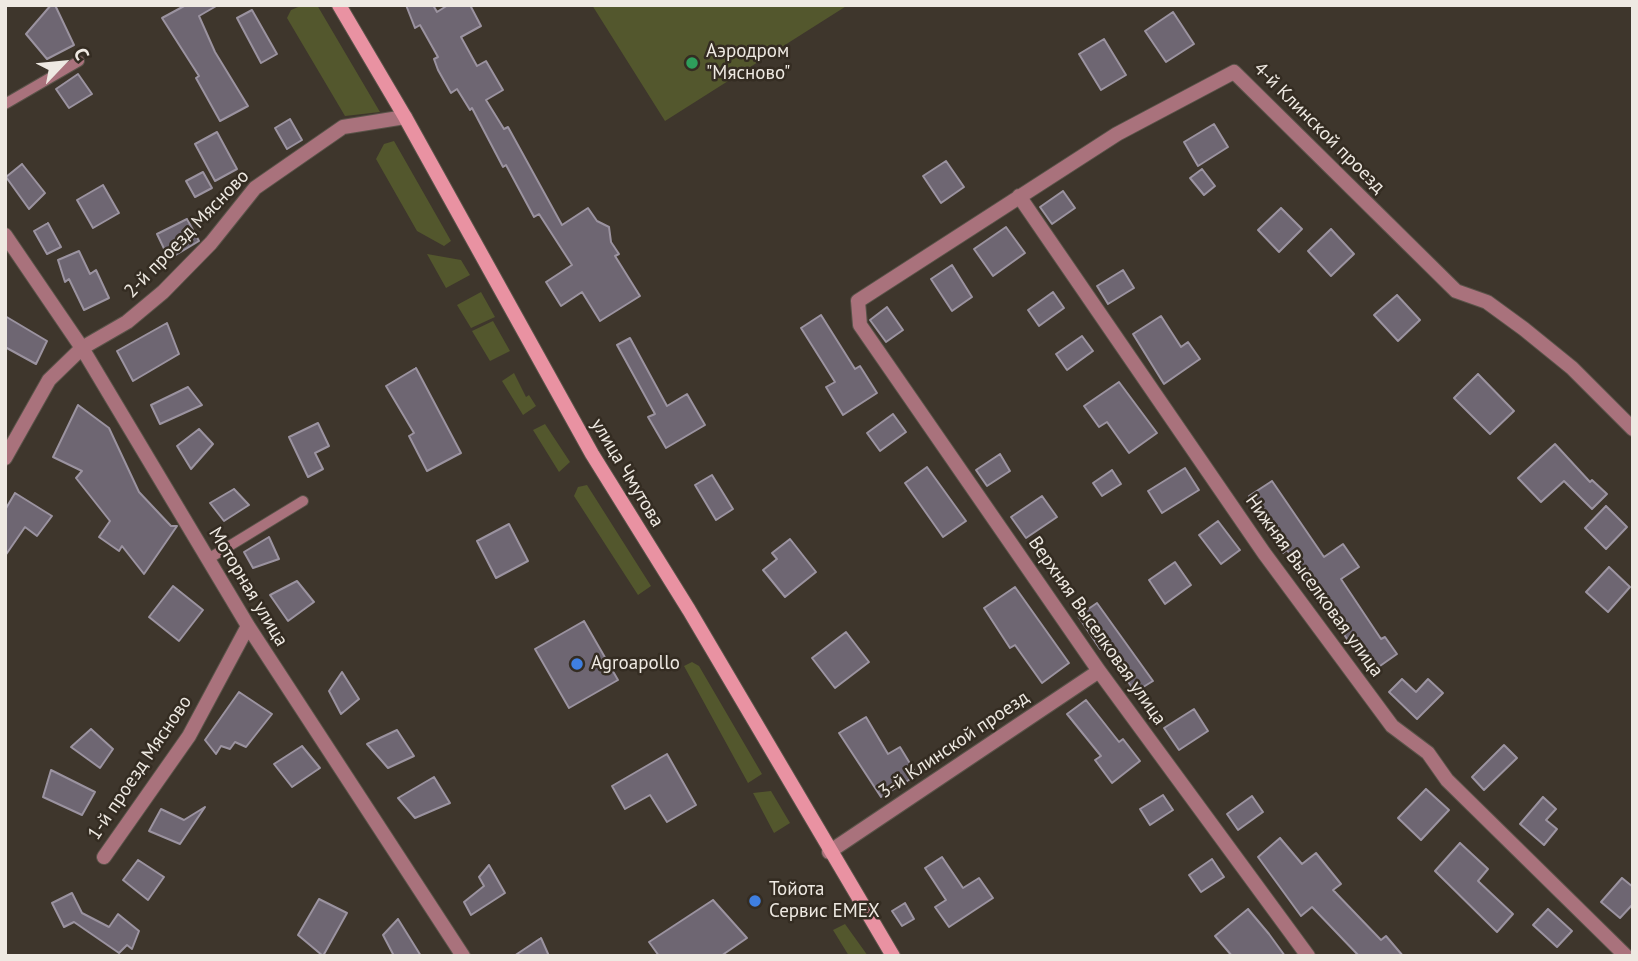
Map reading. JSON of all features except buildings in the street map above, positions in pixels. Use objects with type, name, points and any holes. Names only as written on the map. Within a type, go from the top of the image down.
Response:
[{"type":"main road","name":"улица Чмутова","points":[[339,5],[405,117],[592,454],[689,610],[892,956]]},
{"type":"street","name":"4-й Клинской проезд","points":[[860,325],[858,301],[1117,134],[1234,72],[1456,291],[1487,302],[1524,328],[1572,368],[1633,429]]},
{"type":"street","name":"2-й проезд Мясново","points":[[5,458],[50,380],[82,348],[127,322],[163,292],[211,243],[255,188],[343,127],[405,117]]},
{"type":"street","name":"Нижняя Выселковая улица","points":[[1019,196],[1264,553],[1392,726],[1428,753],[1447,780],[1626,956]]},
{"type":"street","name":"Моторная улица","points":[[5,235],[82,348],[248,626],[463,956]]},
{"type":"street","name":"Верхняя Выселковая улица","points":[[860,325],[1099,671],[1308,956]]},
{"type":"street","name":"1-й проезд Мясново","points":[[104,857],[189,736],[248,626]]},
{"type":"street","name":"3-й Клинской проезд","points":[[830,852],[1099,671]]},
{"type":"lane","points":[[5,104],[79,61]]},
{"type":"lane","points":[[208,559],[303,501]]},
{"type":"green space","points":[[303,5],[317,5],[380,112],[345,116],[287,18],[291,10]]},
{"type":"green space","name":"Аэродром \"Мясново\"","points":[[592,5],[848,5],[665,121]]},
{"type":"green space","points":[[394,141],[451,241],[444,246],[417,231],[376,159],[384,144]]},
{"type":"green space","points":[[427,254],[461,260],[470,275],[446,288]]},
{"type":"green space","points":[[481,292],[495,317],[471,328],[457,305]]},
{"type":"green space","points":[[493,321],[510,351],[490,361],[472,331]]},
{"type":"green space","points":[[514,373],[526,397],[529,395],[536,406],[523,415],[502,381]]},
{"type":"green space","points":[[545,424],[570,462],[559,472],[533,430]]},
{"type":"green space","points":[[587,485],[651,586],[638,595],[574,496],[578,487]]},
{"type":"green space","points":[[692,662],[699,666],[762,774],[748,783],[684,666]]},
{"type":"green space","points":[[771,791],[790,823],[774,833],[753,793]]},
{"type":"green space","points":[[845,924],[868,956],[849,956],[833,930]]},
{"type":"place","name":"Аэродром \"Мясново\"","points":[[692,63]]},
{"type":"place","name":"Agroapollo","points":[[577,664]]},
{"type":"place","name":"Тойота Сервис EMEX","points":[[755,901]]}]
